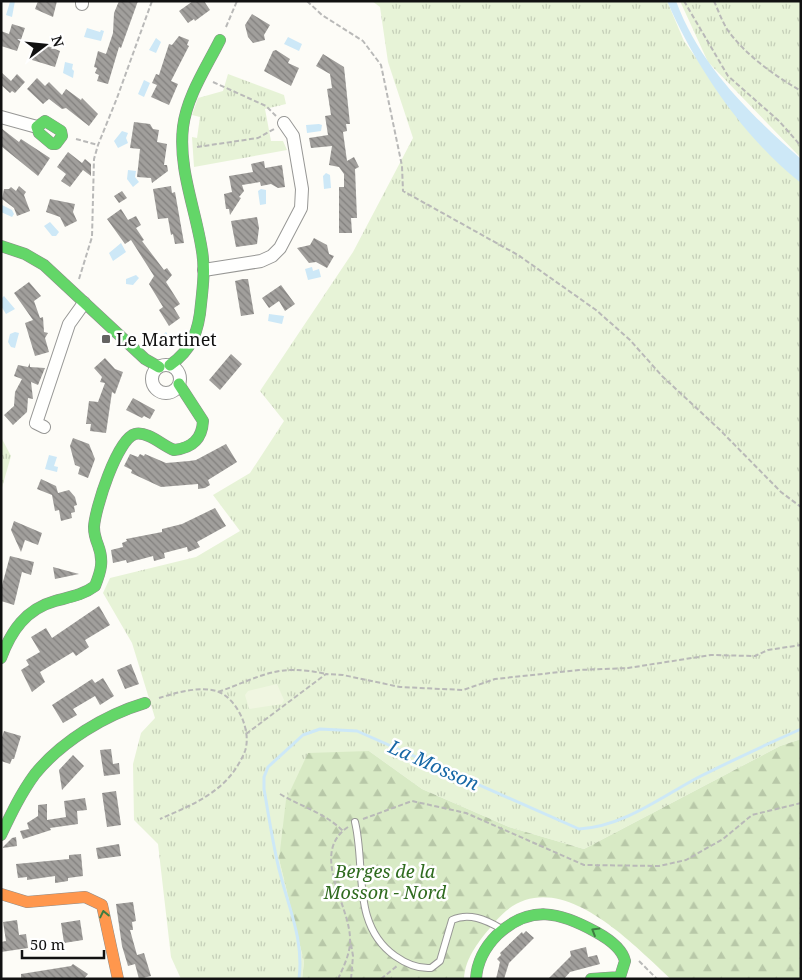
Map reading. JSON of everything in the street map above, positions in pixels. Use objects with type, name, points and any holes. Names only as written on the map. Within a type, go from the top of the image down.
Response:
[{"type":"street","points":[[176,387],[165,393],[157,389],[152,382],[165,369],[182,358],[197,336],[204,270],[183,148],[186,113],[220,40]]},
{"type":"street","points":[[1,116],[37,127],[39,133],[52,144],[60,141],[62,136]]},
{"type":"street","points":[[204,270],[261,261],[280,248],[300,208],[302,189],[293,136],[284,123]]},
{"type":"street","points":[[1,246],[25,254],[44,265],[145,359],[165,369],[176,387],[198,410],[204,421],[203,430],[198,441],[182,450],[174,450],[148,436],[136,434],[129,436],[122,445],[114,464],[95,523],[94,534],[103,561],[95,586],[79,596],[37,607],[12,630],[1,658]]},
{"type":"street","points":[[44,427],[36,422],[69,324],[84,302]]},
{"type":"street","points":[[1,835],[24,788],[62,745],[122,710],[145,703]]},
{"type":"street","points":[[1,894],[28,902],[80,895],[96,900],[102,905],[118,979]]},
{"type":"street","points":[[476,979],[480,959],[487,945],[502,929],[519,919],[542,914],[558,914],[574,919],[603,936],[624,956],[625,966],[620,977],[591,979]]},
{"type":"lane","points":[[355,822],[360,849],[360,885],[367,917],[379,942],[403,961],[425,968],[436,966],[443,955],[448,929],[452,920],[458,918],[479,919],[502,929]]},
{"type":"path","points":[[70,290],[82,276],[92,237],[94,159],[152,1]]},
{"type":"path","points":[[220,40],[237,1]]},
{"type":"path","points":[[307,1],[322,15],[363,41],[381,65],[402,166],[403,191],[518,254],[596,310],[630,340],[662,376],[719,429],[781,492],[801,506]]},
{"type":"path","points":[[684,1],[728,76],[779,121],[801,146]]},
{"type":"path","points":[[714,1],[728,29],[748,51],[769,70],[801,91]]},
{"type":"path","points":[[183,148],[258,138],[284,123],[266,106],[202,76]]},
{"type":"path","points":[[62,136],[70,135],[85,143],[98,145]]},
{"type":"path","points":[[145,703],[190,691],[217,692],[279,669],[302,669],[326,674],[344,675],[400,687],[463,690],[496,679],[579,670],[628,668],[711,655],[755,656],[768,650],[801,645]]},
{"type":"path","points":[[246,734],[326,674]]},
{"type":"path","points":[[160,819],[193,804],[213,791],[231,774],[245,751],[246,734],[238,711],[229,698],[217,692]]},
{"type":"path","points":[[280,794],[304,808],[319,812],[343,830]]},
{"type":"path","points":[[351,979],[354,956],[332,869],[332,851],[339,834],[355,822],[412,801],[466,812],[584,865],[659,866],[686,860],[723,839],[752,815],[801,803]]},
{"type":"path","points":[[338,979],[350,943]]},
{"type":"path","points":[[636,958],[657,979]]},
{"type":"path","points":[[381,979],[403,961]]},
{"type":"green space","points":[[372,1],[667,1],[684,41],[745,126],[801,183],[801,739],[780,746],[584,849],[509,827],[422,789],[369,751],[279,859],[304,962],[302,979],[181,979],[171,957],[158,844],[134,820],[133,764],[141,733],[155,718],[132,643],[103,593],[110,578],[196,557],[240,531],[213,495],[250,473],[284,421],[260,391],[353,252],[413,138],[388,62],[380,7]]},
{"type":"green space","points":[[680,1],[801,1],[801,158],[708,62]]},
{"type":"green space","points":[[228,74],[284,95],[286,104],[265,109],[271,141],[283,141],[287,150],[194,167],[192,137],[197,138],[200,117],[192,115],[198,98],[223,91]]},
{"type":"green space","points":[[1,437],[11,456],[1,491]]},
{"type":"green space","points":[[277,684],[284,700],[282,704],[249,709],[245,695],[248,691]]},
{"type":"green space","name":"Berges de la Mosson - Nord","points":[[801,739],[801,979],[671,979],[633,944],[587,910],[563,900],[539,897],[516,904],[494,923],[470,956],[464,979],[302,979],[304,962],[279,859],[286,800],[308,753],[369,751],[422,789],[509,827],[584,849],[780,746]]},
{"type":"water","points":[[15,1],[12,17],[6,15],[10,2]]},
{"type":"water","points":[[667,1],[676,1],[698,47],[728,88],[801,159],[801,183],[760,145],[724,100],[692,51]]},
{"type":"water","points":[[87,28],[100,32],[101,30],[104,31],[101,41],[84,37]]},
{"type":"water","points":[[288,37],[302,44],[299,51],[284,44]]},
{"type":"water","points":[[156,38],[161,42],[156,53],[149,50]]},
{"type":"water","points":[[65,62],[73,64],[73,78],[63,73]]},
{"type":"water","points":[[144,80],[150,83],[144,97],[138,94]]},
{"type":"water","points":[[306,125],[322,125],[321,131],[307,133]]},
{"type":"water","points":[[122,131],[128,133],[126,138],[128,143],[118,148],[114,141]]},
{"type":"water","points":[[128,170],[136,171],[135,177],[139,182],[133,187],[127,179]]},
{"type":"water","points":[[326,173],[330,175],[331,188],[324,189],[323,176]]},
{"type":"water","points":[[261,189],[266,190],[266,204],[260,205],[258,191]]},
{"type":"water","points":[[2,205],[12,210],[14,214],[12,217],[1,212]]},
{"type":"water","points":[[50,222],[59,232],[56,236],[52,236],[44,226]]},
{"type":"water","points":[[121,243],[126,252],[113,261],[109,253]]},
{"type":"water","points":[[312,267],[313,271],[319,269],[321,277],[308,280],[305,269]]},
{"type":"water","points":[[136,275],[139,278],[133,285],[126,284],[126,279]]},
{"type":"water","points":[[4,296],[15,309],[6,314],[1,306],[1,299]]},
{"type":"water","points":[[269,314],[284,316],[282,324],[268,321]]},
{"type":"water","points":[[166,332],[173,343],[169,347],[166,346],[160,337]]},
{"type":"water","points":[[19,333],[15,348],[11,347],[8,342],[10,334]]},
{"type":"water","points":[[49,455],[57,457],[54,466],[58,467],[57,472],[45,469]]},
{"type":"building","points":[[38,1],[57,1],[53,17],[35,9]]},
{"type":"building","points":[[119,1],[138,1],[121,48],[119,47],[108,84],[97,81],[99,75],[95,73],[97,68],[94,67],[98,51],[106,54],[113,33],[114,13]]},
{"type":"building","points":[[193,1],[204,1],[210,10],[195,21],[194,19],[188,23],[179,11]]},
{"type":"building","points":[[252,14],[270,25],[264,35],[265,40],[253,43],[248,37],[245,25]]},
{"type":"building","points":[[12,24],[25,28],[17,51],[1,46],[1,31],[9,34]]},
{"type":"building","points":[[179,36],[189,40],[187,45],[189,46],[171,81],[178,84],[169,105],[151,97],[157,85],[152,83],[156,74],[159,75],[169,44],[172,45]]},
{"type":"building","points":[[38,42],[60,51],[55,67],[32,60]]},
{"type":"building","points":[[276,50],[290,59],[288,63],[299,68],[291,86],[264,71],[273,51]]},
{"type":"building","points":[[323,54],[344,67],[350,124],[346,124],[347,131],[343,132],[347,161],[354,157],[359,167],[355,169],[357,218],[351,218],[352,233],[339,233],[339,187],[344,187],[344,174],[339,167],[329,165],[332,146],[311,148],[309,138],[328,135],[325,116],[331,115],[327,89],[332,88],[330,74],[316,66]]},
{"type":"building","points":[[1,72],[11,81],[17,74],[25,82],[15,93],[12,91],[10,93],[1,85]]},
{"type":"building","points":[[37,78],[45,86],[49,82],[62,95],[66,89],[81,100],[82,98],[98,114],[89,126],[66,108],[62,109],[49,99],[43,104],[27,89]]},
{"type":"building","points":[[134,122],[150,124],[153,129],[159,130],[157,142],[167,144],[164,165],[167,165],[168,171],[152,183],[151,178],[137,177],[140,149],[130,148]]},
{"type":"building","points":[[1,128],[19,142],[21,139],[50,158],[38,176],[1,146]]},
{"type":"building","points":[[68,152],[82,163],[85,159],[91,164],[91,176],[83,170],[70,187],[61,181],[66,174],[57,167]]},
{"type":"building","points":[[264,161],[265,168],[282,165],[285,187],[278,188],[271,184],[261,186],[260,182],[242,185],[244,191],[230,215],[229,209],[226,209],[224,194],[232,192],[229,176],[253,172],[251,164]]},
{"type":"building","points":[[19,186],[26,192],[24,195],[30,211],[17,216],[14,208],[2,199],[4,189],[11,187],[16,191]]},
{"type":"building","points":[[171,186],[172,193],[175,192],[184,243],[175,244],[173,234],[171,235],[168,218],[158,219],[153,189]]},
{"type":"building","points":[[122,191],[127,198],[119,203],[114,196]]},
{"type":"building","points":[[50,199],[75,204],[73,212],[77,221],[65,227],[60,217],[46,212]]},
{"type":"building","points":[[121,209],[128,220],[136,216],[141,225],[136,228],[144,240],[142,241],[164,270],[167,268],[172,275],[166,282],[180,304],[174,308],[180,318],[169,326],[159,310],[163,307],[149,284],[154,276],[131,240],[125,244],[107,219]]},
{"type":"building","points":[[257,217],[259,228],[257,244],[236,247],[231,221]]},
{"type":"building","points":[[314,238],[327,245],[329,254],[334,256],[327,268],[316,262],[309,263],[297,248],[310,245]]},
{"type":"building","points":[[248,279],[254,314],[241,316],[235,281]]},
{"type":"building","points":[[29,282],[41,296],[34,301],[40,318],[43,317],[44,332],[48,333],[45,338],[49,352],[35,356],[25,323],[33,320],[14,293]]},
{"type":"building","points":[[281,285],[295,304],[285,311],[279,301],[269,308],[262,298]]},
{"type":"building","points":[[231,354],[242,364],[220,390],[209,380]]},
{"type":"building","points":[[105,358],[115,369],[123,372],[115,394],[112,392],[106,433],[90,431],[91,424],[86,424],[89,401],[98,402],[105,383],[100,382],[102,377],[94,368]]},
{"type":"building","points":[[30,363],[30,367],[45,368],[38,385],[31,382],[33,399],[28,398],[27,412],[13,425],[4,415],[14,406],[15,392],[22,379],[14,376],[18,365],[28,367]]},
{"type":"building","points":[[133,398],[155,410],[150,419],[144,416],[142,418],[126,410]]},
{"type":"building","points":[[73,438],[89,444],[95,459],[88,478],[78,474],[80,467],[75,465],[70,446]]},
{"type":"building","points":[[226,444],[237,462],[208,480],[210,485],[205,488],[198,489],[198,484],[161,487],[131,473],[132,470],[124,466],[130,454],[138,457],[140,454],[144,456],[145,454],[166,463],[189,461],[196,460]]},
{"type":"building","points":[[41,479],[56,486],[58,493],[69,490],[75,497],[77,505],[74,506],[75,512],[71,513],[72,518],[61,521],[59,510],[55,511],[52,495],[37,489]]},
{"type":"building","points":[[215,508],[226,526],[197,542],[200,547],[188,552],[187,547],[164,553],[165,558],[154,561],[153,556],[127,563],[126,560],[113,563],[111,550],[123,547],[122,543],[127,541],[126,539],[162,532],[162,529],[182,524]]},
{"type":"building","points":[[14,521],[42,533],[38,545],[25,540],[21,552],[11,530]]},
{"type":"building","points":[[10,556],[34,562],[31,575],[22,572],[14,605],[1,601],[1,589]]},
{"type":"building","points":[[53,567],[79,574],[55,579]]},
{"type":"building","points":[[99,606],[110,625],[85,640],[89,647],[76,656],[73,652],[40,672],[45,682],[32,692],[21,670],[29,665],[26,660],[40,652],[31,637],[46,628],[52,638]]},
{"type":"building","points":[[131,664],[139,684],[125,689],[117,670]]},
{"type":"building","points":[[103,678],[114,696],[100,705],[95,696],[73,709],[77,715],[63,723],[52,705],[92,679],[95,683]]},
{"type":"building","points":[[4,731],[21,736],[14,759],[12,759],[10,764],[1,761],[1,740]]},
{"type":"building","points":[[111,749],[113,764],[119,763],[120,774],[104,776],[100,750]]},
{"type":"building","points":[[73,755],[84,766],[62,790],[59,770]]},
{"type":"building","points":[[116,791],[121,825],[107,827],[102,793]]},
{"type":"building","points":[[85,798],[87,810],[77,811],[78,824],[50,828],[51,830],[23,839],[20,831],[29,829],[27,823],[38,816],[38,805],[47,804],[47,820],[66,817],[64,801]]},
{"type":"building","points":[[16,837],[17,846],[2,848],[12,838]]},
{"type":"building","points":[[119,844],[121,856],[98,859],[96,848]]},
{"type":"building","points":[[81,854],[83,876],[68,878],[68,881],[55,883],[55,876],[27,880],[27,877],[18,878],[16,864],[69,859],[69,855]]},
{"type":"building","points":[[133,902],[136,921],[132,922],[133,930],[130,930],[137,955],[144,953],[151,976],[139,979],[135,964],[128,966],[122,946],[116,904]]},
{"type":"building","points":[[17,920],[19,935],[26,934],[28,948],[1,952],[1,942],[6,941],[3,922]]},
{"type":"building","points":[[80,920],[83,940],[64,943],[61,923]]},
{"type":"building","points":[[526,931],[534,938],[509,963],[504,979],[496,979],[500,962],[497,959],[501,955],[500,953],[522,932],[523,934]]},
{"type":"building","points":[[586,947],[588,957],[597,955],[600,964],[570,972],[564,979],[548,979],[571,956],[570,951]]},
{"type":"building","points":[[73,964],[88,974],[84,979],[21,979],[21,974],[71,966]]},
{"type":"waterway","name":"La Mosson","points":[[299,979],[298,938],[275,852],[264,789],[264,777],[268,767],[303,735],[320,729],[357,731],[579,829],[595,827],[625,817],[697,778],[801,729]]},
{"type":"traffic: fast","points":[[170,365],[184,353],[193,339],[200,313],[203,278],[202,251],[185,174],[182,143],[183,127],[188,104],[220,40]]},
{"type":"traffic: fast","points":[[45,121],[61,131],[62,136],[56,144],[52,144],[39,133],[37,127],[45,121]]},
{"type":"traffic: fast","points":[[1,246],[25,254],[44,265],[145,359],[159,367]]},
{"type":"traffic: fast","points":[[1,658],[15,630],[28,615],[45,605],[81,594],[95,586],[101,561],[94,532],[95,518],[114,461],[128,439],[135,434],[145,435],[174,450],[191,445],[198,438],[203,421],[179,384]]},
{"type":"traffic: fast","points":[[1,835],[30,781],[46,762],[71,740],[100,722],[145,703]]},
{"type":"traffic: fast","points":[[476,979],[482,955],[497,935],[509,925],[521,919],[545,914],[558,916],[583,925],[605,937],[621,952],[625,961],[620,977],[591,979]]},
{"type":"traffic: slow","points":[[1,894],[27,902],[85,897],[102,905],[118,979]]},
{"type":"place","name":"Le Martinet","points":[[106,339]]}]
